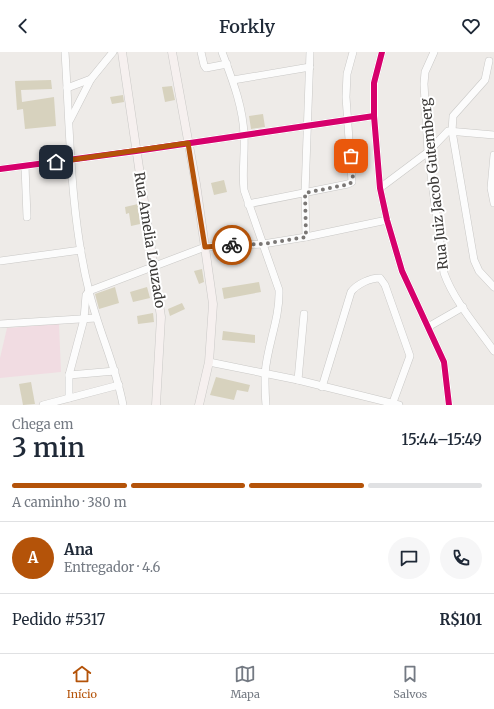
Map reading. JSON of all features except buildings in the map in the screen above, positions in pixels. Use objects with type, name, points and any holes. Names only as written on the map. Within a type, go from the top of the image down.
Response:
[{"type":"main road","name":"Rua Amelia Louzado","points":[[122,52],[161,328],[156,405]]},
{"type":"main road","points":[[172,52],[205,247],[213,304],[209,362],[199,405]]},
{"type":"street","points":[[65,52],[72,161],[80,250],[88,291],[119,384],[123,405]]},
{"type":"street","points":[[70,120],[91,79],[113,52]]},
{"type":"street","points":[[201,52],[204,66],[206,68],[227,64]]},
{"type":"street","points":[[222,52],[239,100],[244,134],[242,176],[248,204],[276,277],[280,305],[265,373],[266,405]]},
{"type":"street","points":[[306,237],[305,193],[310,52]]},
{"type":"street","points":[[248,204],[352,182],[346,86],[353,52]]},
{"type":"street","points":[[382,52],[374,83],[374,116],[380,188],[387,220],[402,271],[444,362],[449,405]]},
{"type":"street","name":"Rua Juiz Jacob Gutemberg","points":[[434,52],[425,72],[424,84],[428,152],[444,273],[447,282],[463,307],[494,351]]},
{"type":"street","points":[[489,61],[485,80],[456,111],[452,121],[452,131],[474,260],[479,271],[494,287]]},
{"type":"street","points":[[233,80],[310,66]]},
{"type":"street","points":[[68,88],[91,79]]},
{"type":"street","points":[[0,169],[136,152],[308,124],[374,116]]},
{"type":"street","points":[[380,188],[428,152],[444,134],[452,131],[494,135]]},
{"type":"street","points":[[494,155],[491,188],[494,203]]},
{"type":"street","points":[[25,166],[27,217]]},
{"type":"street","points":[[70,398],[69,375],[84,319],[86,295],[88,291],[153,265],[205,247],[263,244],[306,237],[387,220]]},
{"type":"street","points":[[0,262],[80,250]]},
{"type":"street","points":[[209,362],[298,380],[322,386],[394,404],[410,356],[385,285],[380,278],[372,279],[359,284],[351,292],[322,386]]},
{"type":"street","points":[[428,327],[463,307]]},
{"type":"street","points":[[298,380],[304,314]]},
{"type":"street","points":[[0,324],[96,318]]},
{"type":"street","points":[[69,375],[115,371]]},
{"type":"street","points":[[43,405],[119,384]]},
{"type":"shaded area","points":[[59,324],[61,372],[0,378],[0,358],[7,328]]},
{"type":"cycle path","points":[[382,52],[374,83],[374,116],[380,188],[387,220],[402,271],[444,362],[449,405]]},
{"type":"cycle path","points":[[0,169],[136,151],[374,116]]},
{"type":"way so far","points":[[232,245],[263,244],[306,237],[305,193],[350,184],[353,179],[351,156]]},
{"type":"route","points":[[56,162],[136,152],[188,143],[196,184],[205,247],[232,245]]}]
